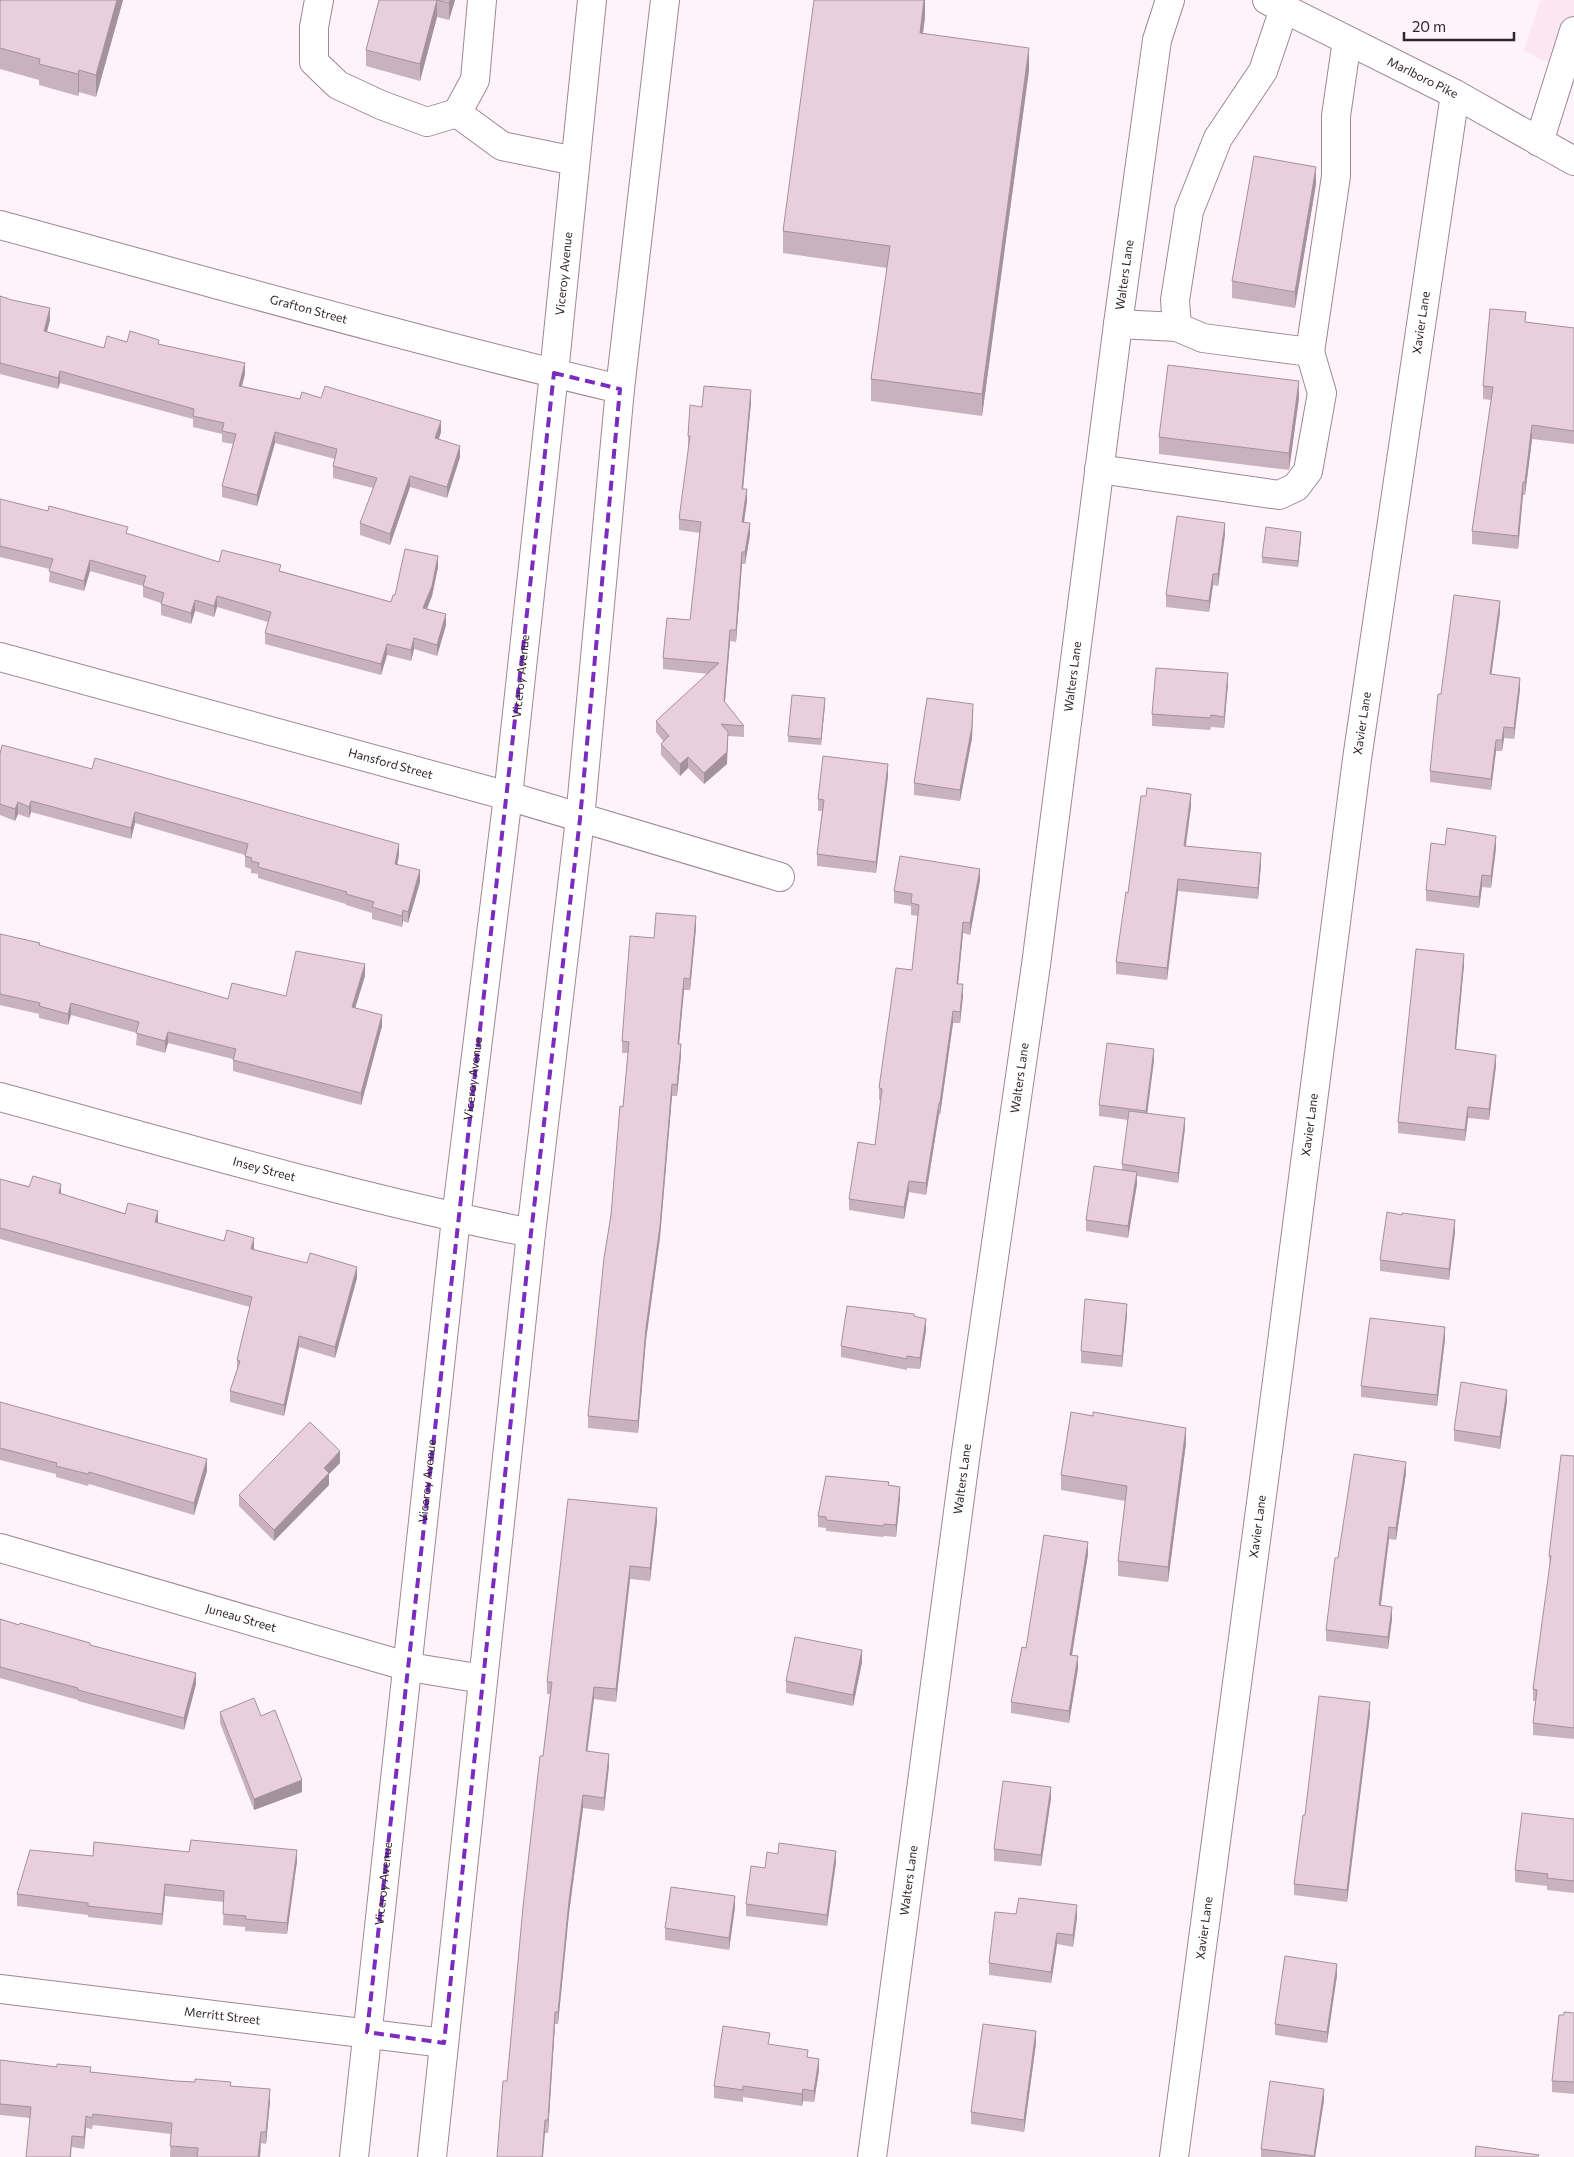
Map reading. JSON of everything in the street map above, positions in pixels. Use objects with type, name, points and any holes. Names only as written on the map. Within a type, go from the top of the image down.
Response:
[{"type":"street","points":[[319,0],[314,27],[314,62],[338,86],[427,122],[457,113],[475,80],[482,0]]},
{"type":"street","name":"Viceroy Avenue","points":[[354,2157],[409,1667],[456,1218],[508,796],[592,0]]},
{"type":"street","points":[[432,2157],[531,1234],[580,819],[620,389],[666,0]]},
{"type":"street","name":"Walters Lane","points":[[872,2157],[966,1452],[1036,964],[1099,469],[1157,40],[1170,0]]},
{"type":"street","points":[[1177,327],[1174,300],[1189,211],[1218,138],[1263,71],[1275,4]]},
{"type":"street","name":"Marlboro Pike","points":[[1275,4],[1455,94],[1574,162]]},
{"type":"street","points":[[1539,142],[1574,31]]},
{"type":"street","points":[[1099,469],[1280,495],[1296,487],[1308,471],[1322,393],[1310,352],[1336,176],[1336,116],[1348,40]]},
{"type":"street","name":"Xavier Lane","points":[[1174,2157],[1357,759],[1455,94]]},
{"type":"street","points":[[457,113],[502,146],[575,162]]},
{"type":"street","name":"Grafton Street","points":[[0,225],[620,389]]},
{"type":"street","points":[[1118,324],[1177,327],[1203,338],[1310,352]]},
{"type":"street","name":"Hansford Street","points":[[0,657],[508,796],[780,877]]},
{"type":"street","name":"Insey Street","points":[[0,1097],[456,1218],[531,1234]]},
{"type":"street","name":"Juneau Street","points":[[0,1548],[409,1667],[483,1679]]},
{"type":"street","name":"Merritt Street","points":[[0,1989],[367,2032],[444,2043]]},
{"type":"highlighted area","points":[[554,373],[620,389],[580,819],[531,1233],[444,2043],[367,2032]]},
{"type":"shaded area","points":[[1541,0],[1574,0],[1574,77],[1524,50]]},
{"type":"building","points":[[0,0],[117,0],[96,75],[79,70],[78,74],[39,64],[40,59],[0,48]]},
{"type":"building","points":[[379,0],[437,0],[420,64],[366,50]]},
{"type":"building","points":[[437,0],[450,0],[449,3]]},
{"type":"building","points":[[814,0],[924,0],[920,33],[1029,48],[982,394],[871,379],[890,246],[783,231]]},
{"type":"building","points":[[1254,156],[1316,167],[1295,292],[1232,281]]},
{"type":"building","points":[[0,296],[50,308],[44,331],[104,348],[107,336],[127,342],[130,331],[159,340],[158,344],[245,363],[239,386],[300,399],[302,392],[321,398],[325,386],[441,421],[435,438],[460,446],[447,487],[410,476],[390,534],[360,523],[377,478],[333,466],[337,449],[275,432],[257,495],[222,486],[236,434],[222,431],[224,423],[193,416],[194,409],[60,371],[58,378],[0,363]]},
{"type":"building","points":[[1490,309],[1526,312],[1525,322],[1574,328],[1574,431],[1532,425],[1525,482],[1523,482],[1518,536],[1472,531],[1493,387],[1483,386]]},
{"type":"building","points":[[1168,365],[1299,381],[1289,453],[1159,437]]},
{"type":"building","points":[[704,386],[751,390],[742,489],[747,489],[742,522],[750,523],[745,552],[742,552],[736,630],[730,630],[724,701],[744,726],[721,724],[728,732],[727,752],[704,773],[688,757],[680,764],[661,744],[669,736],[656,721],[719,663],[663,658],[667,618],[690,620],[701,522],[679,519],[690,436],[688,436],[690,405],[702,407]]},
{"type":"building","points":[[0,499],[48,511],[49,506],[128,527],[126,533],[219,562],[222,550],[281,565],[279,571],[391,602],[393,595],[395,595],[405,549],[438,556],[432,586],[423,608],[446,614],[437,645],[414,638],[411,650],[387,644],[381,664],[265,633],[271,612],[217,596],[214,606],[195,600],[191,613],[161,604],[164,593],[143,586],[146,576],[90,560],[84,581],[49,571],[53,559],[0,546]]},
{"type":"building","points":[[1177,516],[1225,523],[1218,574],[1213,574],[1209,601],[1166,595]]},
{"type":"building","points":[[1266,527],[1301,532],[1298,561],[1262,557]]},
{"type":"building","points":[[1454,595],[1500,601],[1490,674],[1520,678],[1514,728],[1504,727],[1502,740],[1496,740],[1491,779],[1430,771],[1438,694],[1441,694]]},
{"type":"building","points":[[1156,668],[1228,673],[1224,717],[1211,715],[1210,718],[1152,714]]},
{"type":"building","points":[[792,695],[825,698],[821,739],[788,736]]},
{"type":"building","points":[[927,698],[973,704],[972,727],[960,790],[914,783]]},
{"type":"building","points":[[2,745],[92,769],[95,758],[399,844],[395,864],[420,870],[408,912],[403,910],[402,916],[372,907],[374,902],[346,894],[347,892],[258,867],[259,863],[251,861],[252,858],[245,856],[248,844],[135,812],[131,828],[31,801],[29,807],[18,802],[15,809],[0,804],[0,754]]},
{"type":"building","points":[[823,756],[888,764],[876,862],[817,854],[824,800],[818,799]]},
{"type":"building","points":[[1147,788],[1191,794],[1184,846],[1261,853],[1258,888],[1178,879],[1167,968],[1116,962],[1126,892],[1128,893],[1141,796],[1146,796]]},
{"type":"building","points":[[1447,828],[1496,836],[1491,876],[1482,875],[1479,897],[1426,890],[1431,843],[1445,845]]},
{"type":"building","points":[[900,856],[980,869],[970,923],[963,922],[957,984],[963,984],[960,1012],[953,1011],[926,1183],[909,1181],[904,1207],[849,1199],[858,1142],[875,1145],[882,1089],[879,1088],[896,968],[912,970],[919,905],[911,903],[912,894],[894,891]]},
{"type":"building","points":[[656,913],[696,916],[690,979],[684,978],[678,1044],[681,1044],[677,1085],[672,1084],[660,1226],[646,1328],[638,1421],[588,1416],[604,1258],[611,1215],[620,1106],[623,1107],[629,1042],[622,1041],[630,936],[654,938]]},
{"type":"building","points":[[0,934],[40,943],[39,945],[228,999],[232,983],[286,996],[296,951],[365,964],[352,1007],[382,1015],[361,1093],[233,1060],[236,1049],[168,1032],[165,1041],[136,1033],[139,1022],[71,1003],[68,1014],[39,1006],[40,1003],[0,994]]},
{"type":"building","points":[[1416,949],[1464,954],[1455,1049],[1496,1055],[1489,1109],[1468,1107],[1465,1130],[1398,1122]]},
{"type":"building","points":[[1107,1043],[1154,1049],[1146,1111],[1099,1105]]},
{"type":"building","points":[[1129,1111],[1185,1118],[1178,1173],[1122,1164]]},
{"type":"building","points":[[1094,1166],[1137,1172],[1128,1226],[1086,1220]]},
{"type":"building","points":[[33,1176],[61,1184],[59,1193],[125,1214],[128,1203],[158,1211],[155,1222],[224,1241],[227,1230],[254,1238],[251,1249],[307,1263],[310,1253],[357,1267],[335,1347],[299,1336],[284,1405],[230,1391],[240,1361],[237,1360],[252,1297],[0,1228],[0,1179],[29,1187]]},
{"type":"building","points":[[1387,1212],[1455,1220],[1449,1269],[1380,1260]]},
{"type":"building","points":[[1085,1299],[1127,1304],[1122,1356],[1081,1351]]},
{"type":"building","points":[[847,1306],[914,1314],[914,1316],[926,1319],[920,1358],[907,1356],[907,1359],[841,1346]]},
{"type":"building","points":[[1370,1318],[1445,1327],[1437,1395],[1361,1386]]},
{"type":"building","points":[[1461,1382],[1507,1390],[1500,1437],[1454,1430]]},
{"type":"building","points":[[0,1402],[207,1459],[194,1503],[89,1472],[88,1474],[56,1466],[57,1463],[0,1448]]},
{"type":"building","points":[[1071,1412],[1093,1416],[1093,1412],[1186,1428],[1168,1567],[1118,1561],[1127,1486],[1061,1475]]},
{"type":"building","points":[[310,1422],[340,1451],[324,1468],[329,1473],[274,1530],[239,1495]]},
{"type":"building","points":[[1354,1454],[1406,1462],[1396,1528],[1389,1527],[1379,1605],[1392,1607],[1388,1637],[1326,1630],[1335,1558],[1338,1558]]},
{"type":"building","points":[[1561,1455],[1574,1456],[1574,1728],[1533,1723],[1537,1690],[1533,1689],[1551,1556],[1549,1556]]},
{"type":"building","points":[[826,1476],[889,1482],[888,1485],[900,1487],[896,1525],[884,1524],[883,1526],[826,1520],[826,1517],[818,1516]]},
{"type":"building","points":[[568,1499],[657,1508],[650,1568],[630,1566],[616,1689],[594,1687],[586,1751],[609,1754],[604,1798],[583,1795],[569,1901],[558,2012],[555,2012],[548,2120],[545,2120],[542,2157],[497,2157],[503,2081],[507,2081],[523,1907],[540,1756],[543,1756],[552,1682],[547,1682]]},
{"type":"building","points":[[1044,1535],[1088,1542],[1070,1655],[1078,1656],[1069,1711],[1011,1702],[1022,1647],[1026,1648]]},
{"type":"building","points":[[0,1619],[196,1673],[184,1718],[0,1667]]},
{"type":"building","points":[[795,1637],[862,1650],[853,1695],[786,1681]]},
{"type":"building","points":[[1319,1696],[1370,1702],[1347,1890],[1294,1884],[1303,1815],[1305,1815]]},
{"type":"building","points":[[254,1698],[261,1716],[275,1710],[302,1780],[254,1799],[220,1712]]},
{"type":"building","points":[[1003,1781],[1051,1787],[1041,1855],[994,1849]]},
{"type":"building","points":[[1522,1813],[1574,1819],[1574,1881],[1547,1878],[1548,1874],[1515,1870]]},
{"type":"building","points":[[191,1840],[297,1850],[287,1923],[245,1919],[246,1916],[223,1914],[224,1891],[165,1884],[162,1914],[88,1906],[88,1903],[17,1894],[30,1850],[93,1856],[94,1842],[189,1852]]},
{"type":"building","points":[[779,1843],[836,1851],[827,1915],[746,1904],[751,1866],[765,1868],[767,1852],[778,1854]]},
{"type":"building","points":[[671,1887],[735,1896],[729,1938],[665,1928]]},
{"type":"building","points":[[1019,1898],[1077,1905],[1073,1935],[1057,1933],[1051,1972],[989,1963],[995,1912],[1016,1914]]},
{"type":"building","points":[[1285,1956],[1337,1964],[1327,2032],[1275,2024]]},
{"type":"building","points":[[1564,2012],[1574,2013],[1574,2082],[1552,2081],[1559,2015],[1564,2015]]},
{"type":"building","points":[[983,2024],[1036,2031],[1024,2120],[971,2112]]},
{"type":"building","points":[[723,2026],[770,2033],[768,2044],[808,2050],[807,2057],[819,2059],[814,2091],[803,2089],[802,2094],[743,2086],[743,2090],[714,2086]]},
{"type":"building","points":[[0,2060],[57,2067],[57,2064],[91,2067],[90,2072],[176,2081],[195,2082],[195,2079],[231,2082],[230,2086],[270,2089],[266,2132],[261,2132],[258,2157],[197,2157],[198,2148],[170,2146],[172,2123],[93,2114],[92,2118],[86,2116],[84,2137],[72,2136],[70,2157],[26,2157],[31,2107],[0,2104]]},
{"type":"building","points":[[1270,2081],[1324,2089],[1314,2156],[1261,2149]]},
{"type":"building","points":[[1476,2146],[1539,2155],[1538,2157],[1475,2157]]}]
